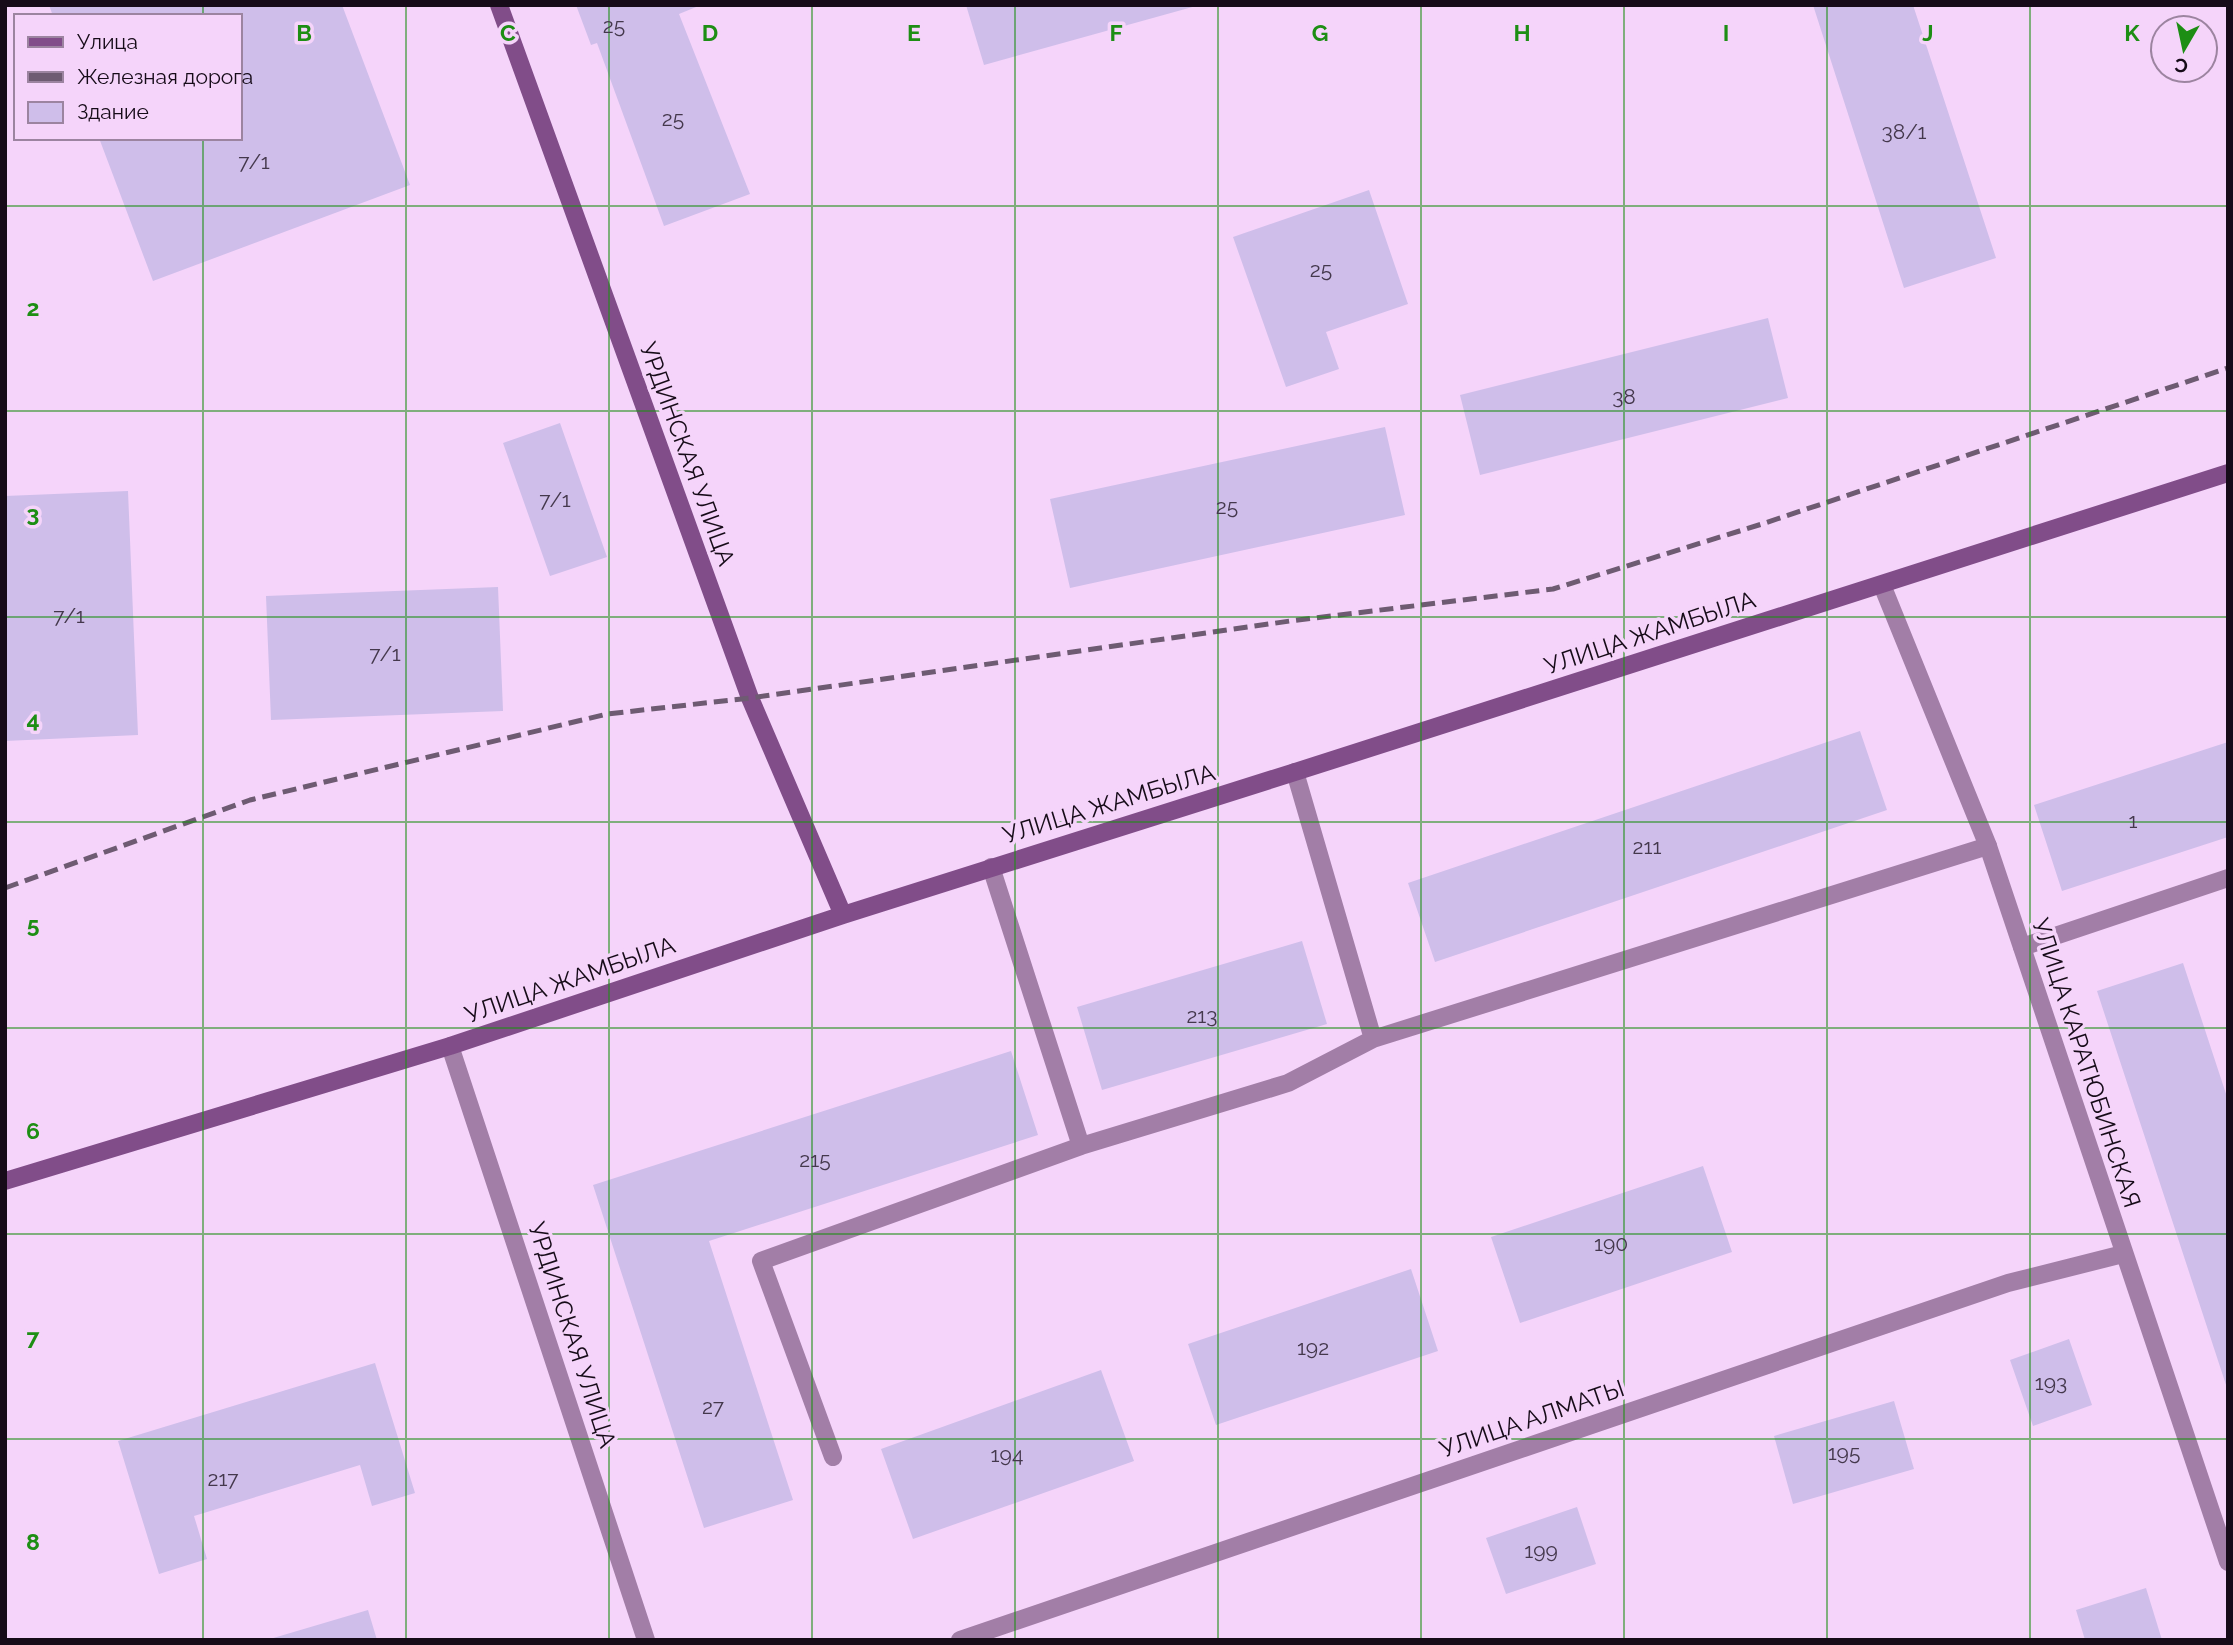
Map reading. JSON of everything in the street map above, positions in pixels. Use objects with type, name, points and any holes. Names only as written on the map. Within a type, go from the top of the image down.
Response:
[{"type":"street","name":"УРДИНСКАЯ УЛИЦА","points":[[499,5],[750,698],[843,915]]},
{"type":"street","name":"УЛИЦА ЖАМБЫЛА","points":[[5,1181],[450,1046],[990,867],[2228,473]]},
{"type":"street","name":"УЛИЦА КАРАТЮБИНСКАЯ","points":[[1882,585],[1988,846],[2228,1562]]},
{"type":"street","points":[[1295,772],[1373,1039]]},
{"type":"street","points":[[833,1457],[761,1261],[1081,1146],[1288,1083],[1373,1039],[1988,846]]},
{"type":"street","points":[[990,867],[1081,1146]]},
{"type":"street","points":[[2022,947],[2228,878]]},
{"type":"street","name":"УРДИНСКАЯ УЛИЦА","points":[[450,1046],[646,1640]]},
{"type":"street","name":"УЛИЦА АЛМАТЫ","points":[[960,1640],[2008,1283],[2123,1254]]},
{"type":"building","points":[[49,5],[342,5],[410,185],[153,281],[100,140],[242,140],[242,14],[52,14]]},
{"type":"building","points":[[576,5],[701,5],[679,14],[750,194],[664,226],[597,43],[591,45]]},
{"type":"building","points":[[966,5],[1196,5],[1196,6],[984,65]]},
{"type":"building","points":[[1813,5],[1913,5],[1996,258],[1904,288]]},
{"type":"building","points":[[1369,190],[1408,304],[1326,332],[1339,369],[1286,387],[1233,237]]},
{"type":"building","points":[[1768,318],[1788,398],[1480,475],[1460,395]]},
{"type":"building","points":[[560,423],[607,557],[550,576],[503,443]]},
{"type":"building","points":[[1385,427],[1405,515],[1070,588],[1050,499]]},
{"type":"building","points":[[128,491],[138,735],[5,741],[5,496]]},
{"type":"building","points":[[498,587],[503,711],[271,720],[266,596]]},
{"type":"building","points":[[1860,731],[1887,810],[1435,962],[1408,883]]},
{"type":"building","points":[[2228,742],[2228,837],[2062,891],[2034,805]]},
{"type":"building","points":[[1302,941],[1327,1024],[1102,1090],[1077,1007]]},
{"type":"building","points":[[2183,963],[2228,1100],[2227,1388],[2097,991]]},
{"type":"building","points":[[1011,1051],[1038,1135],[709,1241],[793,1500],[704,1528],[593,1185]]},
{"type":"building","points":[[1703,1166],[1732,1252],[1520,1323],[1491,1237]]},
{"type":"building","points":[[1411,1269],[1438,1351],[1216,1425],[1188,1344]]},
{"type":"building","points":[[2069,1339],[2092,1405],[2033,1426],[2010,1360]]},
{"type":"building","points":[[375,1363],[415,1493],[372,1506],[360,1465],[194,1516],[207,1559],[159,1574],[118,1441]]},
{"type":"building","points":[[1101,1370],[1134,1461],[913,1539],[881,1449]]},
{"type":"building","points":[[1894,1401],[1914,1469],[1793,1504],[1774,1436]]},
{"type":"building","points":[[1577,1507],[1596,1564],[1506,1594],[1486,1538]]},
{"type":"building","points":[[2146,1588],[2162,1640],[2085,1640],[2076,1610]]},
{"type":"building","points":[[368,1610],[377,1640],[270,1640],[270,1639]]},
{"type":"railway","points":[[5,888],[250,800],[607,714],[750,698],[1290,621],[1553,589],[1762,524],[2228,368]]}]
